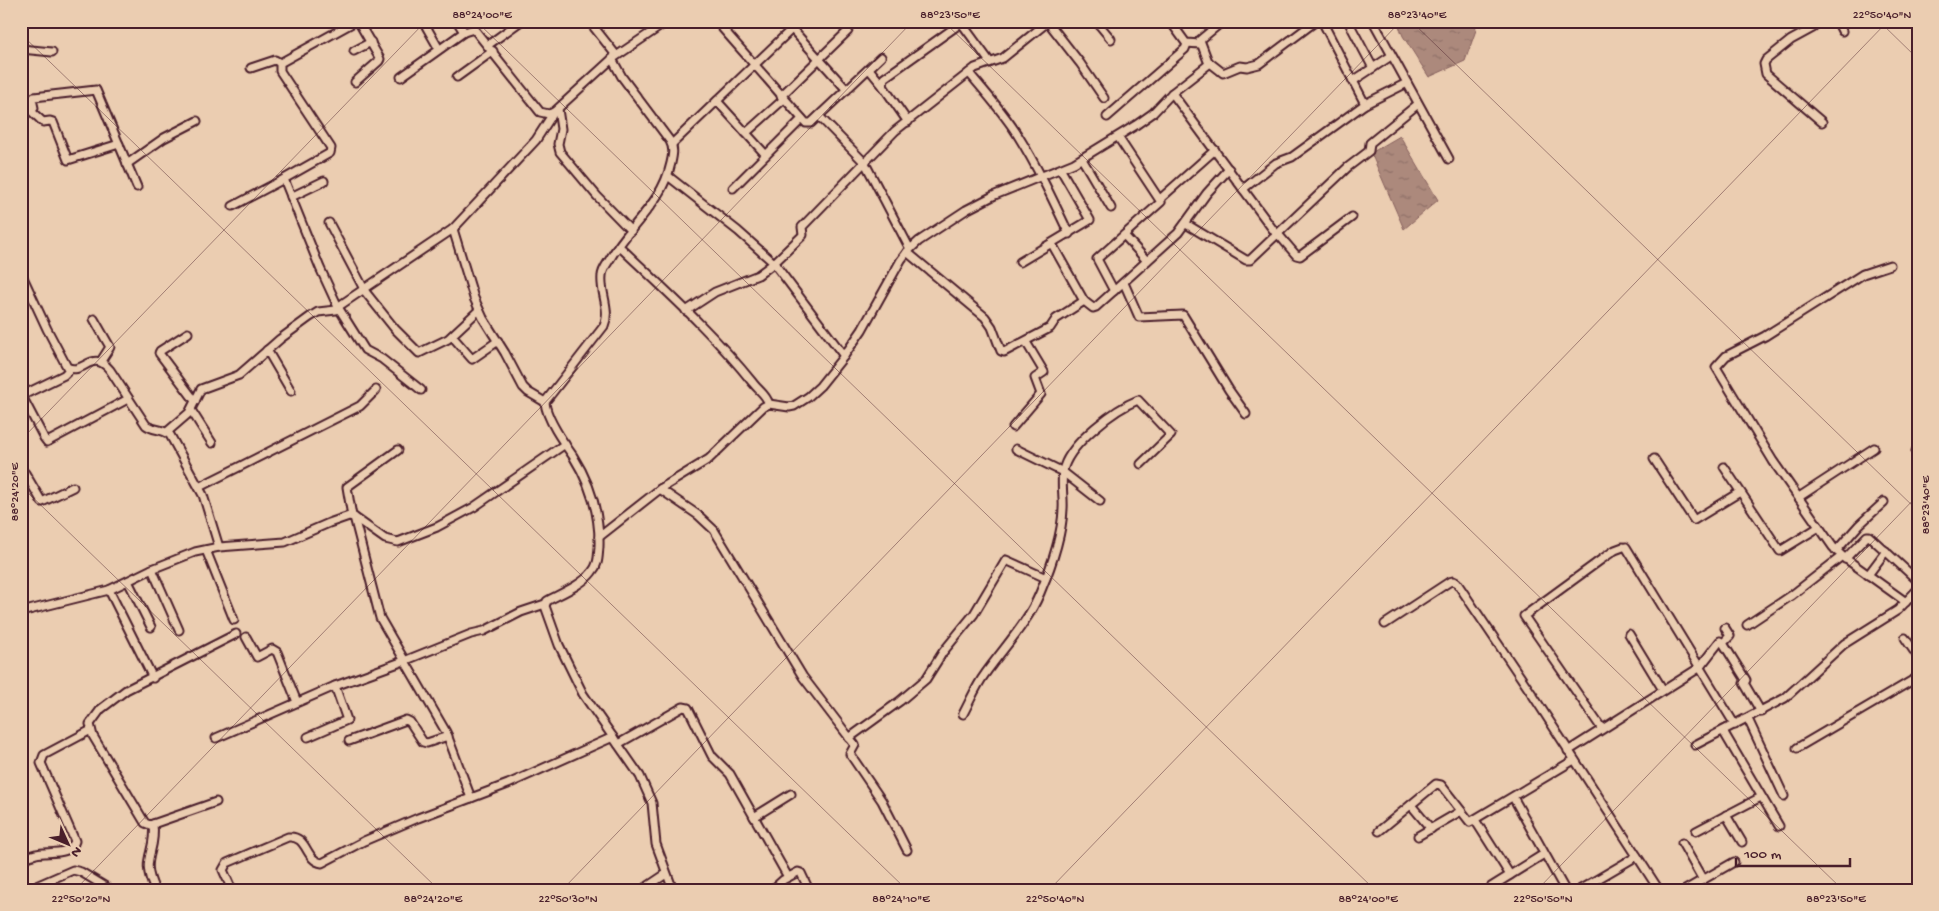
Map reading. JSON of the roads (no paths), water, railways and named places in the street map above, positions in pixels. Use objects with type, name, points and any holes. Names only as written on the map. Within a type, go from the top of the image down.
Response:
[{"type":"street","points":[[280,63],[357,21],[380,56],[379,61],[355,82]]},
{"type":"street","points":[[423,21],[440,49]]},
{"type":"street","points":[[457,21],[464,32]]},
{"type":"street","points":[[457,77],[521,21]]},
{"type":"street","points":[[545,402],[604,326],[606,307],[602,277],[610,258],[657,199],[668,176],[673,153],[672,144],[622,77],[614,57],[589,21]]},
{"type":"street","points":[[401,77],[464,32],[472,29],[476,30],[540,112],[549,114],[556,110],[614,57],[668,21]]},
{"type":"street","points":[[716,21],[754,66],[802,119],[809,124],[881,57]]},
{"type":"street","points":[[672,144],[800,21]]},
{"type":"street","points":[[1096,21],[1111,39]]},
{"type":"street","points":[[1170,21],[1188,44]]},
{"type":"street","points":[[1222,21],[1201,39],[1200,44],[1209,62],[1223,72],[1240,66],[1254,66],[1316,21]]},
{"type":"street","points":[[1322,21],[1365,104]]},
{"type":"street","points":[[1348,21],[1373,68]]},
{"type":"street","points":[[1374,21],[1391,56],[1449,159]]},
{"type":"street","points":[[1815,21],[1813,28],[1783,46],[1764,64],[1766,74],[1822,122]]},
{"type":"street","points":[[1837,21],[1842,31]]},
{"type":"street","points":[[883,86],[884,78],[890,72],[960,22],[990,62]]},
{"type":"street","points":[[686,311],[709,295],[751,278],[774,263],[803,235],[802,227],[895,132],[980,65],[1006,56],[1048,22],[1104,98]]},
{"type":"street","points":[[792,29],[847,90]]},
{"type":"street","points":[[746,133],[848,31]]},
{"type":"street","points":[[354,51],[371,42]]},
{"type":"street","points":[[1188,44],[1200,44]]},
{"type":"street","points":[[1107,116],[1185,49],[1188,44]]},
{"type":"street","points":[[21,49],[52,52]]},
{"type":"street","points":[[1353,81],[1391,56]]},
{"type":"street","points":[[251,68],[275,60],[280,63]]},
{"type":"street","points":[[599,537],[660,489],[709,459],[743,425],[769,404],[789,407],[799,403],[820,386],[862,330],[908,250],[926,236],[981,202],[1061,170],[1118,137],[1154,113],[1172,93],[1207,66],[1209,62]]},
{"type":"street","points":[[233,206],[284,179],[331,150],[280,70],[280,63]]},
{"type":"street","points":[[869,69],[908,122]]},
{"type":"street","points":[[969,73],[1006,118],[1041,178],[1069,234]]},
{"type":"street","points":[[1243,189],[1276,164],[1292,157],[1365,104],[1407,83]]},
{"type":"street","points":[[21,114],[34,108],[32,100],[34,97],[96,90],[137,187]]},
{"type":"street","points":[[1172,93],[1243,189],[1296,255],[1300,256],[1352,217]]},
{"type":"street","points":[[717,101],[766,155]]},
{"type":"street","points":[[1186,224],[1248,261],[1348,167],[1369,150],[1370,143],[1418,104]]},
{"type":"street","points":[[30,110],[43,122],[52,121],[68,160],[119,144]]},
{"type":"street","points":[[167,432],[191,410],[201,389],[239,375],[267,350],[310,317],[318,312],[336,310],[339,306],[453,229],[536,140],[556,110]]},
{"type":"street","points":[[556,110],[561,129],[558,144],[560,152],[597,196],[631,231]]},
{"type":"street","points":[[819,116],[865,163],[908,250],[985,317],[992,327],[1002,352],[1026,342],[1050,328],[1056,319],[1084,302]]},
{"type":"street","points":[[733,188],[802,119]]},
{"type":"street","points":[[127,164],[164,138],[197,121]]},
{"type":"street","points":[[1118,137],[1160,199]]},
{"type":"street","points":[[1114,291],[1097,259],[1159,205],[1160,199],[1215,150]]},
{"type":"street","points":[[1082,159],[1111,208]]},
{"type":"street","points":[[1020,262],[1088,223],[1090,218],[1061,170]]},
{"type":"street","points":[[1052,244],[1084,302],[1094,308],[1186,224],[1207,193],[1229,170]]},
{"type":"street","points":[[668,176],[738,231],[774,263],[844,356]]},
{"type":"street","points":[[284,179],[320,268],[339,306],[365,350],[382,358],[421,390]]},
{"type":"street","points":[[291,197],[324,181]]},
{"type":"street","points":[[328,223],[364,289],[395,329],[416,352],[421,352],[452,336],[479,310]]},
{"type":"street","points":[[216,738],[335,686],[471,634],[484,631],[533,606],[545,604],[593,572],[598,561],[599,537],[597,515],[592,496],[577,463],[549,417],[545,402],[523,387],[479,310],[453,229]]},
{"type":"street","points":[[1124,235],[1147,261]]},
{"type":"street","points":[[619,246],[728,353],[754,386],[766,396],[769,404]]},
{"type":"street","points":[[1890,265],[1863,274],[1765,336],[1726,356],[1716,367],[1773,461],[1836,550],[1844,558],[1906,602]]},
{"type":"street","points":[[21,273],[58,351],[70,369]]},
{"type":"street","points":[[1124,282],[1139,318],[1183,315],[1246,414]]},
{"type":"street","points":[[94,319],[110,348],[100,361]]},
{"type":"street","points":[[188,333],[159,353],[194,401]]},
{"type":"street","points":[[452,336],[472,359],[498,341]]},
{"type":"street","points":[[1013,427],[1041,394],[1035,378],[1044,372],[1026,342]]},
{"type":"street","points":[[267,350],[291,391]]},
{"type":"street","points":[[128,399],[47,442],[21,396],[64,375],[70,369],[97,360],[100,361],[110,370],[146,425],[151,429],[167,432],[207,504],[218,547]]},
{"type":"street","points":[[199,487],[360,406],[376,390]]},
{"type":"street","points":[[963,714],[984,676],[1012,641],[1040,593],[1062,522],[1063,472],[1071,454],[1092,431],[1138,400],[1171,435],[1141,464]]},
{"type":"street","points":[[191,410],[212,443]]},
{"type":"street","points":[[21,612],[109,590],[186,555],[218,547],[286,542],[329,523],[353,517],[385,538],[398,542],[437,527],[474,507],[565,444]]},
{"type":"street","points":[[1016,448],[1063,472],[1100,500]]},
{"type":"street","points":[[1799,497],[1874,448]]},
{"type":"street","points":[[398,450],[347,487],[353,517],[380,618],[448,736],[471,798]]},
{"type":"street","points":[[1654,459],[1694,520],[1740,492]]},
{"type":"street","points":[[1724,467],[1780,551],[1819,527]]},
{"type":"street","points":[[21,471],[25,473],[42,502],[73,487]]},
{"type":"street","points":[[660,489],[691,510],[714,530],[803,677],[855,746],[850,754],[882,801],[907,850]]},
{"type":"street","points":[[1836,550],[1859,524],[1884,502]]},
{"type":"street","points":[[1747,625],[1844,558],[1868,536],[1918,581]]},
{"type":"street","points":[[1602,729],[1524,616],[1615,550],[1624,547],[1735,725]]},
{"type":"street","points":[[206,550],[234,620]]},
{"type":"street","points":[[1868,575],[1886,552]]},
{"type":"street","points":[[849,738],[900,701],[926,678],[943,652],[974,614],[1004,561],[1008,560],[1046,578]]},
{"type":"street","points":[[152,569],[179,630]]},
{"type":"street","points":[[128,581],[151,627]]},
{"type":"street","points":[[1384,624],[1449,582],[1455,582],[1532,694],[1658,890]]},
{"type":"street","points":[[1695,745],[1761,712],[1792,692],[1844,644],[1894,613],[1918,588]]},
{"type":"street","points":[[109,590],[152,678]]},
{"type":"street","points":[[545,604],[559,645],[583,694],[647,789],[652,803],[656,844],[673,890]]},
{"type":"street","points":[[1725,628],[1730,636],[1723,643],[1746,680],[1744,683],[1761,712]]},
{"type":"street","points":[[216,802],[150,826],[145,823],[114,774],[91,730],[90,724],[101,709],[126,690],[236,634]]},
{"type":"street","points":[[1629,634],[1664,690]]},
{"type":"street","points":[[246,637],[257,657],[272,649],[277,652],[297,702]]},
{"type":"street","points":[[1905,638],[1918,657]]},
{"type":"street","points":[[1568,751],[1699,668],[1720,641]]},
{"type":"street","points":[[1797,748],[1918,677]]},
{"type":"street","points":[[308,737],[348,720],[335,686]]},
{"type":"street","points":[[618,744],[685,707],[714,759],[730,774],[788,877]]},
{"type":"street","points":[[1748,718],[1784,796]]},
{"type":"street","points":[[349,741],[406,720],[410,722],[423,742],[427,743],[448,736]]},
{"type":"street","points":[[21,860],[35,854],[61,852],[74,844],[41,763],[44,755],[91,730]]},
{"type":"street","points":[[1723,731],[1779,826]]},
{"type":"street","points":[[232,890],[223,870],[227,863],[288,837],[295,836],[301,840],[312,859],[322,863],[364,841],[508,784],[613,737]]},
{"type":"street","points":[[1379,831],[1439,784],[1470,822],[1574,760]]},
{"type":"street","points":[[754,817],[791,794]]},
{"type":"street","points":[[1512,797],[1565,890]]},
{"type":"street","points":[[1696,831],[1761,797]]},
{"type":"street","points":[[1411,805],[1431,829]]},
{"type":"street","points":[[1418,836],[1461,811]]},
{"type":"street","points":[[1726,815],[1742,842]]},
{"type":"street","points":[[1475,820],[1510,875]]},
{"type":"street","points":[[153,824],[153,842],[147,866],[148,874],[155,890]]},
{"type":"street","points":[[1682,842],[1703,880]]},
{"type":"street","points":[[1491,887],[1544,854]]},
{"type":"street","points":[[1579,890],[1637,856]]},
{"type":"street","points":[[1685,890],[1734,862]]},
{"type":"street","points":[[27,890],[73,870],[81,872],[111,890]]},
{"type":"street","points":[[772,890],[788,877],[800,872],[810,890]]},
{"type":"street","points":[[642,890],[666,874]]},
{"type":"water","points":[[1397,21],[1475,21],[1476,30],[1465,61],[1429,77],[1403,36]]},
{"type":"water","points":[[1400,136],[1438,200],[1404,229],[1371,153]]}]
